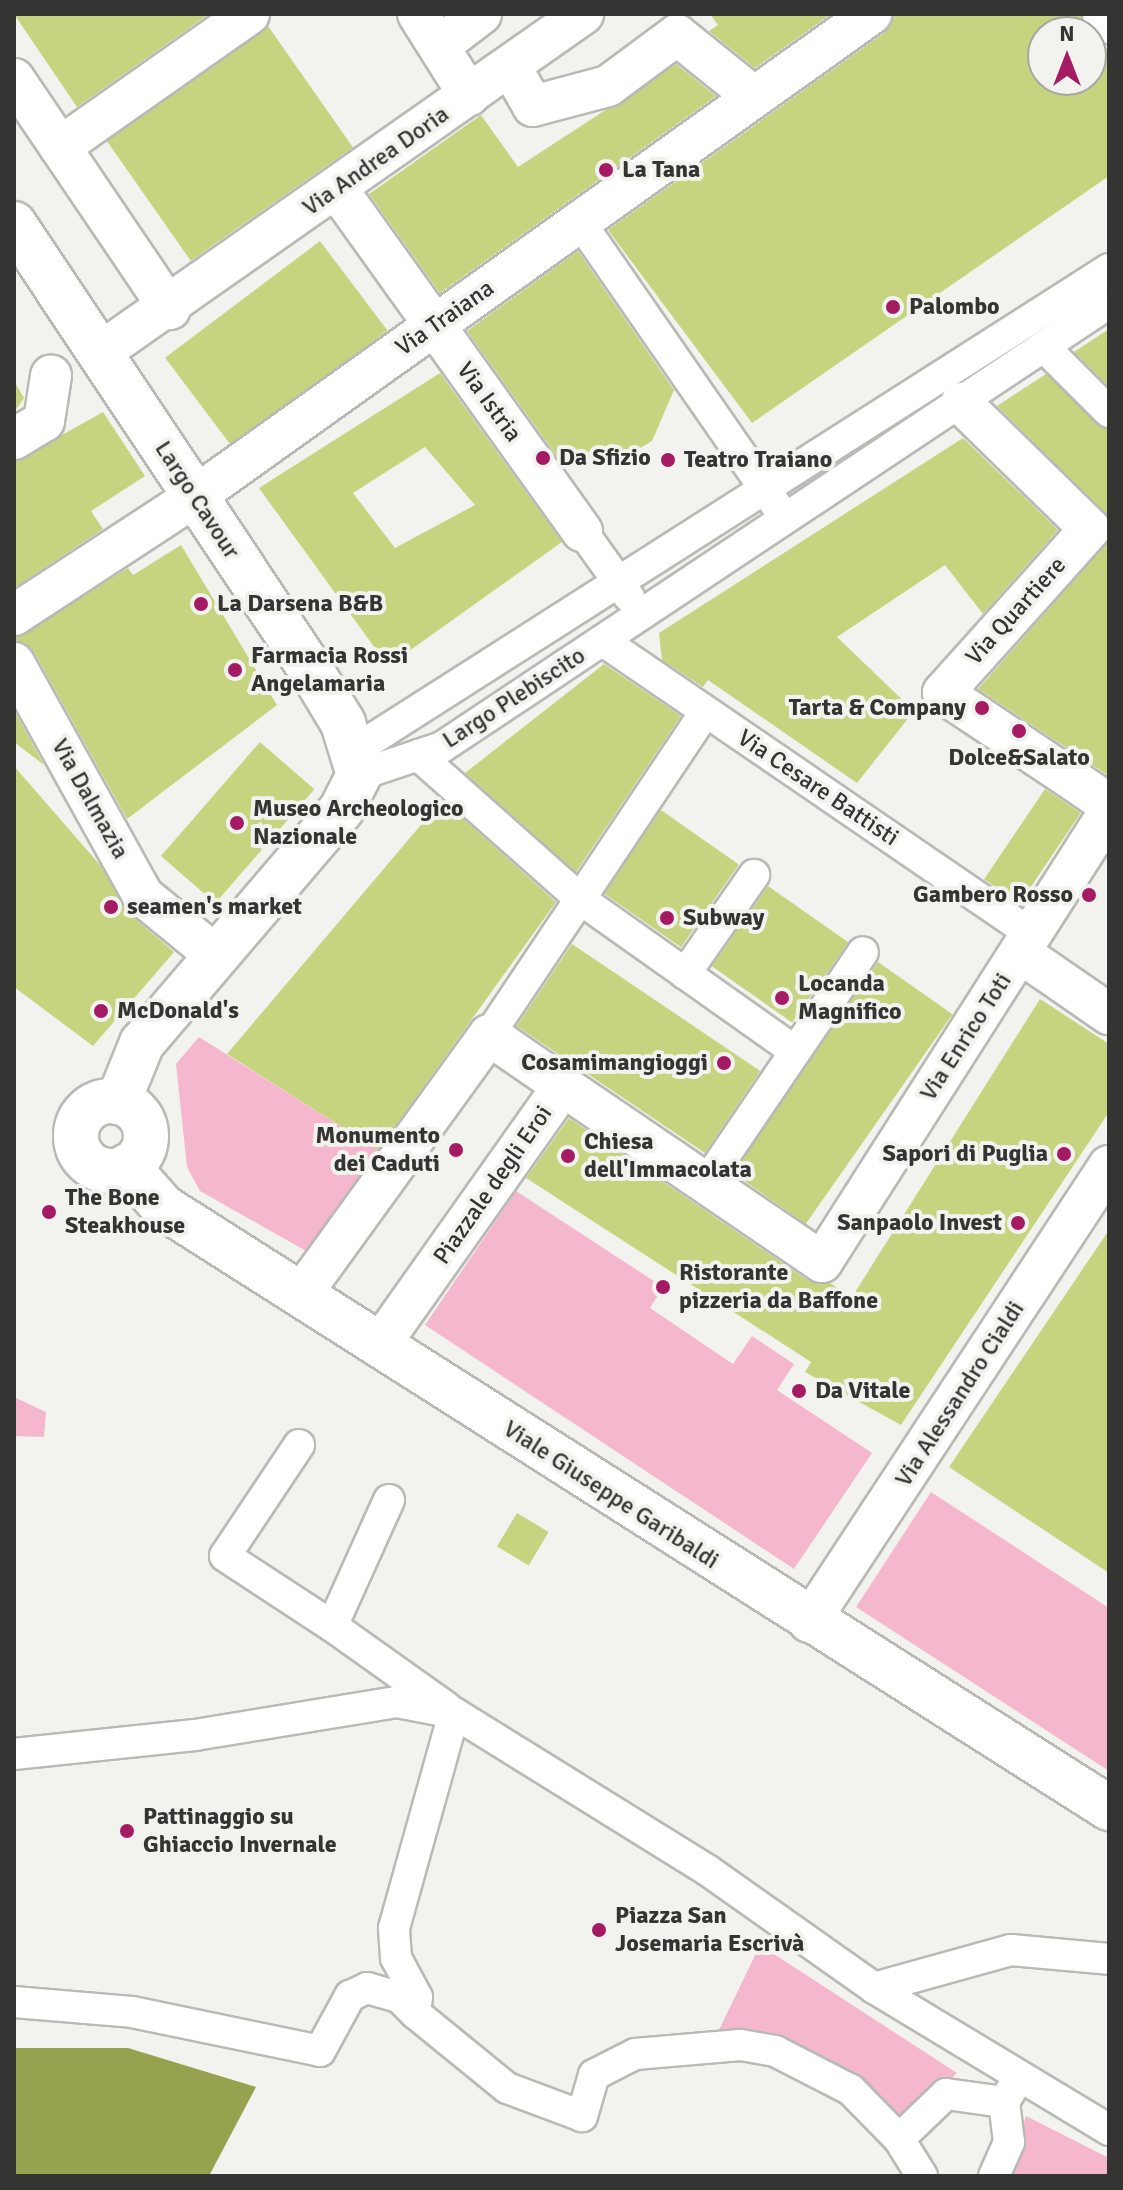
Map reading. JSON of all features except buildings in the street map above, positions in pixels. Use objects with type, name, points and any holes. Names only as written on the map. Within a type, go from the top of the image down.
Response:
[{"type":"main road","name":"Largo Cavour","points":[[14,224],[311,670],[355,763]]},
{"type":"main road","points":[[215,955],[342,809],[355,763]]},
{"type":"main road","name":"Viale Giuseppe Garibaldi","points":[[215,955],[142,1043],[118,1102],[84,1113],[77,1145],[99,1170],[127,1166],[163,1207],[809,1622],[1109,1808]]},
{"type":"street","points":[[60,147],[249,14]]},
{"type":"street","points":[[469,95],[428,30],[481,14]]},
{"type":"street","name":"Via Andrea Doria","points":[[101,352],[170,309],[583,14]]},
{"type":"street","name":"Via Traiana","points":[[14,615],[194,497],[871,14]]},
{"type":"street","points":[[1103,14],[1109,23]]},
{"type":"street","points":[[510,66],[533,106],[608,86],[677,35],[754,97]]},
{"type":"street","points":[[14,79],[170,309]]},
{"type":"street","name":"Via Istria","points":[[337,189],[642,615]]},
{"type":"street","points":[[580,222],[786,519]]},
{"type":"street","points":[[355,763],[618,582],[1109,269]]},
{"type":"street","name":"Largo Plebiscito","points":[[355,763],[418,755],[442,747],[1109,303]]},
{"type":"street","points":[[1044,347],[1109,412]]},
{"type":"street","points":[[14,439],[44,421],[51,376]]},
{"type":"street","name":"Via Quartiere","points":[[961,403],[1090,529],[943,693],[1109,804]]},
{"type":"street","name":"Via Cesare Battisti","points":[[603,641],[1028,945],[1109,1014]]},
{"type":"street","name":"Via Dalmazia","points":[[14,663],[143,896],[215,955]]},
{"type":"street","points":[[300,1296],[489,1035],[705,712]]},
{"type":"street","points":[[418,755],[580,899],[795,1051]]},
{"type":"street","name":"Via Enrico Toti","points":[[706,1183],[822,1262],[1028,945],[1109,812]]},
{"type":"street","points":[[685,974],[754,875]]},
{"type":"street","points":[[563,1086],[706,1183],[863,952]]},
{"type":"street","name":"Piazzale degli Eroi","points":[[379,1346],[563,1086],[489,1035]]},
{"type":"street","name":"Via Alessandro Cialdi","points":[[809,1622],[1109,1166]]},
{"type":"street","points":[[299,1445],[225,1556],[332,1626],[454,1713],[707,1870],[874,1988],[1109,2130]]},
{"type":"street","points":[[332,1626],[389,1500]]},
{"type":"street","points":[[14,1754],[397,1702],[454,1713]]},
{"type":"street","points":[[415,2013],[417,1997],[396,1958],[394,1928],[454,1713]]},
{"type":"street","points":[[874,1988],[1011,1950],[1109,1959]]},
{"type":"street","points":[[14,2002],[132,2012],[320,2051],[350,1996],[367,1988],[399,1997],[507,2088],[582,2116],[594,2075],[612,2063],[740,2045],[818,2067],[899,2139],[922,2176]]},
{"type":"street","points":[[994,2176],[1009,2142],[1004,2102],[1020,2076]]},
{"type":"street","points":[[899,2139],[946,2094],[1004,2102]]},
{"type":"shaded area","points":[[199,1037],[380,1151],[306,1251],[200,1191],[187,1167],[176,1064]]},
{"type":"shaded area","points":[[516,1191],[663,1287],[650,1308],[733,1364],[752,1336],[794,1364],[777,1390],[872,1453],[794,1569],[425,1325]]},
{"type":"shaded area","points":[[14,1397],[46,1412],[44,1437],[14,1436]]},
{"type":"shaded area","points":[[931,1492],[1109,1608],[1109,1771],[856,1607]]},
{"type":"shaded area","points":[[760,1945],[957,2073],[902,2124],[849,2071],[800,2048],[717,2034]]},
{"type":"shaded area","points":[[14,2048],[128,2048],[256,2087],[209,2176],[14,2176]]},
{"type":"shaded area","points":[[1026,2116],[1109,2158],[1109,2176],[1004,2176]]},
{"type":"place","name":"La Tana","points":[[606,170]]},
{"type":"place","name":"Palombo","points":[[893,307]]},
{"type":"place","name":"Da Sfizio","points":[[543,458]]},
{"type":"place","name":"Teatro Traiano","points":[[668,460]]},
{"type":"place","name":"La Darsena B&B","points":[[201,604]]},
{"type":"place","name":"Farmacia Rossi Angelamaria","points":[[235,670]]},
{"type":"place","name":"Tarta & Company","points":[[982,708]]},
{"type":"place","name":"Dolce&Salato","points":[[1019,731]]},
{"type":"place","name":"Museo Archeologico Nazionale","points":[[237,823]]},
{"type":"place","name":"Gambero Rosso","points":[[1089,895]]},
{"type":"place","name":"seamen's market","points":[[111,907]]},
{"type":"place","name":"Subway","points":[[667,918]]},
{"type":"place","name":"Locanda Magnifico","points":[[782,998]]},
{"type":"place","name":"McDonald's","points":[[101,1011]]},
{"type":"place","name":"Cosamimangioggi","points":[[724,1063]]},
{"type":"place","name":"Monumento dei Caduti","points":[[456,1150]]},
{"type":"place","name":"Sapori di Puglia","points":[[1064,1154]]},
{"type":"place","name":"Chiesa dell'Immacolata","points":[[568,1156]]},
{"type":"place","name":"The Bone Steakhouse","points":[[49,1212]]},
{"type":"place","name":"Sanpaolo Invest","points":[[1018,1223]]},
{"type":"place","name":"Ristorante pizzeria da Baffone","points":[[663,1287]]},
{"type":"place","name":"Da Vitale","points":[[799,1391]]},
{"type":"place","name":"Pattinaggio su Ghiaccio Invernale","points":[[127,1831]]},
{"type":"place","name":"Piazza San Josemaria Escrivà","points":[[599,1930]]}]
